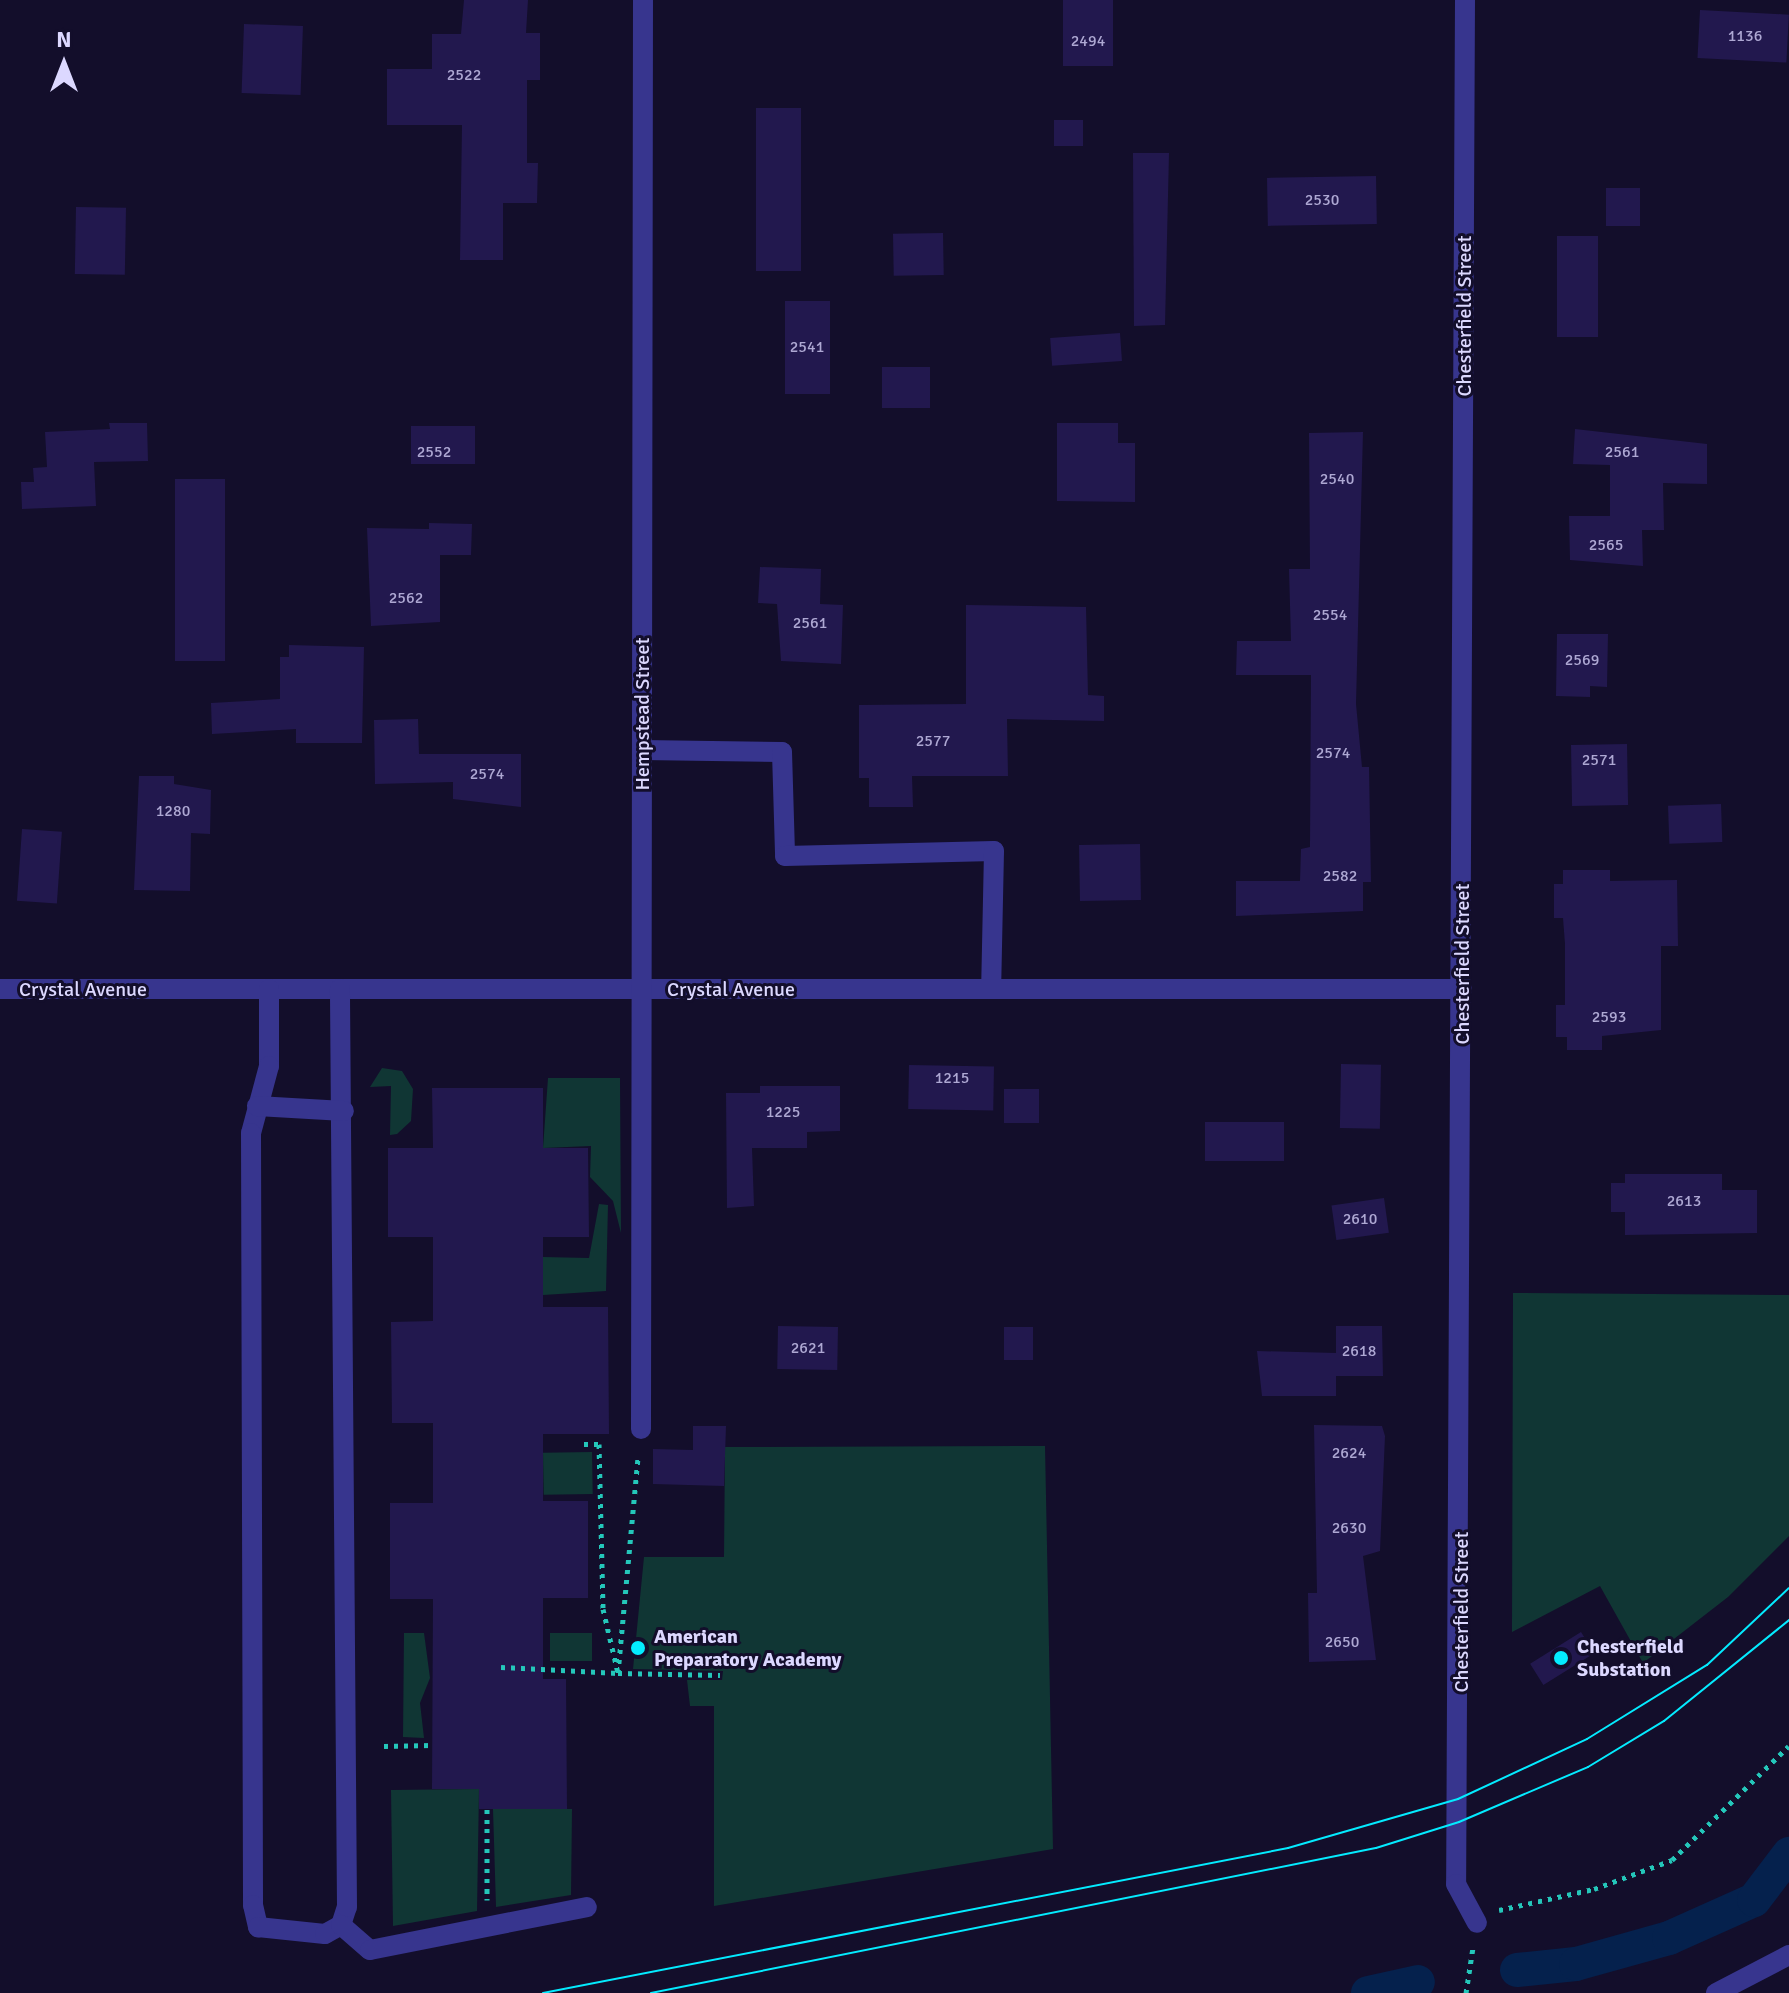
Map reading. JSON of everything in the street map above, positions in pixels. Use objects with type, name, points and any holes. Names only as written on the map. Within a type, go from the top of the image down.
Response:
[{"type":"street","name":"Hempstead Street","points":[[641,1429],[643,0]]},
{"type":"street","name":"Chesterfield Street","points":[[1465,0],[1461,1762],[1456,1884],[1477,1923]]},
{"type":"street","points":[[642,750],[782,752],[785,856],[994,851],[991,989]]},
{"type":"street","name":"Crystal Avenue","points":[[0,989],[1462,989]]},
{"type":"street","points":[[269,989],[269,1066],[257,1106],[251,1149],[253,1905],[258,1927],[272,1932],[325,1934],[341,1925],[347,1907],[344,1111],[340,989]]},
{"type":"street","points":[[257,1106],[344,1111]]},
{"type":"street","points":[[341,1925],[370,1950],[587,1907]]},
{"type":"street","points":[[1716,1993],[1789,1955]]},
{"type":"path","points":[[584,1444],[599,1444],[603,1609],[618,1673]]},
{"type":"path","points":[[618,1673],[638,1457]]},
{"type":"path","points":[[501,1667],[720,1675]]},
{"type":"path","points":[[384,1746],[432,1745]]},
{"type":"path","points":[[1466,1993],[1477,1923],[1672,1860],[1789,1746]]},
{"type":"path","points":[[487,1809],[487,1906]]},
{"type":"green space","points":[[382,1068],[402,1071],[413,1089],[411,1121],[397,1134],[390,1135],[391,1086],[370,1087]]},
{"type":"green space","points":[[548,1078],[620,1078],[621,1233],[613,1201],[590,1177],[591,1146],[543,1148]]},
{"type":"green space","points":[[599,1204],[608,1205],[606,1291],[543,1295],[543,1257],[589,1258]]},
{"type":"green space","points":[[1513,1293],[1789,1295],[1789,1536],[1728,1597],[1643,1663],[1600,1586],[1512,1632]]},
{"type":"green space","points":[[1045,1446],[1053,1849],[714,1906],[714,1706],[690,1706],[687,1680],[722,1680],[723,1671],[633,1669],[644,1557],[724,1557],[725,1447]]},
{"type":"green space","points":[[592,1452],[593,1494],[544,1495],[543,1453]]},
{"type":"green space","points":[[404,1633],[424,1633],[430,1678],[420,1703],[424,1738],[403,1737]]},
{"type":"green space","points":[[550,1633],[592,1633],[592,1661],[550,1661]]},
{"type":"green space","points":[[479,1789],[477,1911],[393,1926],[391,1790]]},
{"type":"green space","points":[[493,1809],[572,1809],[571,1895],[496,1907]]},
{"type":"building","points":[[464,0],[528,0],[526,33],[540,33],[540,80],[527,80],[527,163],[538,163],[537,203],[503,203],[503,260],[460,260],[462,125],[387,125],[387,69],[432,69],[432,34],[461,34]]},
{"type":"building","points":[[1063,0],[1113,0],[1113,66],[1063,66]]},
{"type":"building","points":[[1700,10],[1789,15],[1786,63],[1697,58]]},
{"type":"building","points":[[244,24],[303,26],[301,95],[242,93]]},
{"type":"building","points":[[756,108],[801,108],[801,271],[756,271]]},
{"type":"building","points":[[1054,120],[1083,120],[1083,146],[1054,146]]},
{"type":"building","points":[[1133,153],[1169,153],[1165,325],[1134,326]]},
{"type":"building","points":[[1376,176],[1377,224],[1268,226],[1267,178]]},
{"type":"building","points":[[1606,188],[1640,188],[1640,226],[1606,226]]},
{"type":"building","points":[[76,207],[126,208],[125,275],[75,274]]},
{"type":"building","points":[[943,233],[944,275],[894,276],[893,234]]},
{"type":"building","points":[[1557,236],[1598,236],[1598,337],[1557,337]]},
{"type":"building","points":[[785,301],[830,301],[830,394],[785,394]]},
{"type":"building","points":[[1120,333],[1122,361],[1052,366],[1050,338]]},
{"type":"building","points":[[882,367],[930,367],[930,408],[882,408]]},
{"type":"building","points":[[109,423],[147,423],[148,461],[94,462],[96,506],[22,509],[21,482],[34,482],[33,468],[47,467],[45,432],[110,429]]},
{"type":"building","points":[[1057,423],[1118,423],[1118,443],[1135,443],[1135,502],[1057,501]]},
{"type":"building","points":[[411,426],[475,426],[475,464],[411,464]]},
{"type":"building","points":[[1575,429],[1707,444],[1707,484],[1663,483],[1664,530],[1642,530],[1643,566],[1570,560],[1569,516],[1610,516],[1610,465],[1573,464]]},
{"type":"building","points":[[1363,432],[1356,704],[1362,767],[1369,767],[1371,882],[1363,882],[1363,911],[1236,916],[1236,881],[1300,881],[1301,849],[1310,847],[1311,675],[1236,675],[1237,641],[1291,641],[1289,569],[1310,569],[1309,433]]},
{"type":"building","points":[[175,479],[225,479],[225,661],[175,661]]},
{"type":"building","points":[[429,523],[472,524],[471,555],[440,555],[440,622],[371,626],[367,528],[429,529]]},
{"type":"building","points":[[760,567],[821,569],[820,604],[843,605],[841,664],[781,661],[777,604],[758,603]]},
{"type":"building","points":[[966,605],[1086,607],[1088,695],[1104,696],[1104,721],[1007,719],[1008,776],[912,776],[913,807],[869,807],[869,778],[859,778],[859,705],[966,704]]},
{"type":"building","points":[[1557,634],[1608,634],[1607,687],[1590,686],[1590,697],[1556,696]]},
{"type":"building","points":[[289,645],[364,647],[362,743],[296,743],[296,729],[212,734],[211,703],[280,699],[280,657],[289,657]]},
{"type":"building","points":[[418,719],[419,754],[521,754],[521,807],[453,799],[453,782],[375,784],[374,720]]},
{"type":"building","points":[[1627,744],[1628,805],[1572,806],[1571,745]]},
{"type":"building","points":[[139,776],[174,776],[174,784],[211,790],[210,834],[191,833],[190,891],[134,890]]},
{"type":"building","points":[[1721,804],[1722,842],[1669,844],[1668,806]]},
{"type":"building","points":[[22,829],[62,832],[57,904],[17,901]]},
{"type":"building","points":[[1140,844],[1141,900],[1080,901],[1079,845]]},
{"type":"building","points":[[1563,870],[1610,870],[1610,881],[1677,880],[1678,946],[1661,946],[1661,1030],[1602,1036],[1602,1050],[1567,1050],[1567,1037],[1556,1037],[1556,1005],[1565,1005],[1565,944],[1563,918],[1554,918],[1554,884],[1563,884]]},
{"type":"building","points":[[1341,1064],[1381,1065],[1380,1129],[1340,1128]]},
{"type":"building","points":[[909,1065],[994,1066],[993,1110],[908,1109]]},
{"type":"building","points":[[760,1086],[840,1086],[840,1131],[807,1132],[807,1148],[752,1148],[754,1206],[727,1208],[726,1093],[760,1093]]},
{"type":"building","points":[[432,1088],[543,1088],[543,1148],[588,1148],[589,1237],[543,1237],[543,1307],[608,1307],[609,1434],[543,1434],[543,1501],[588,1501],[588,1598],[543,1598],[543,1679],[566,1679],[567,1809],[479,1809],[479,1789],[432,1789],[433,1599],[390,1599],[390,1503],[433,1503],[433,1423],[392,1423],[391,1322],[433,1321],[433,1237],[388,1237],[388,1148],[433,1148]]},
{"type":"building","points":[[1004,1089],[1039,1089],[1039,1123],[1004,1123]]},
{"type":"building","points":[[1205,1122],[1284,1122],[1284,1161],[1205,1161]]},
{"type":"building","points":[[1625,1174],[1722,1174],[1722,1190],[1757,1190],[1757,1233],[1625,1235],[1625,1212],[1611,1212],[1611,1183],[1625,1183]]},
{"type":"building","points":[[1384,1198],[1389,1233],[1336,1240],[1332,1205]]},
{"type":"building","points":[[778,1326],[838,1327],[837,1370],[777,1369]]},
{"type":"building","points":[[1336,1326],[1382,1326],[1383,1376],[1336,1376],[1336,1396],[1262,1396],[1257,1351],[1336,1353]]},
{"type":"building","points":[[1004,1327],[1033,1327],[1033,1360],[1004,1360]]},
{"type":"building","points":[[1314,1425],[1382,1426],[1385,1436],[1380,1551],[1363,1556],[1376,1660],[1309,1662],[1308,1593],[1317,1593]]},
{"type":"building","points":[[693,1426],[726,1426],[724,1486],[653,1484],[653,1449],[693,1450]]},
{"type":"building","name":"Chesterfield Substation","points":[[1581,1632],[1594,1653],[1543,1685],[1530,1664]]},
{"type":"waterway","points":[[1517,1970],[1576,1964],[1669,1938],[1754,1900],[1789,1854]]},
{"type":"waterway","points":[[1368,1993],[1418,1982]]},
{"type":"tram line","points":[[543,1993],[1288,1848],[1458,1799],[1587,1739],[1707,1665],[1789,1588]]},
{"type":"tram line","points":[[651,1993],[1376,1848],[1459,1822],[1588,1767],[1664,1721],[1789,1620]]},
{"type":"place","name":"American Preparatory Academy","points":[[638,1648]]},
{"type":"place","name":"Chesterfield Substation","points":[[1561,1658]]}]
